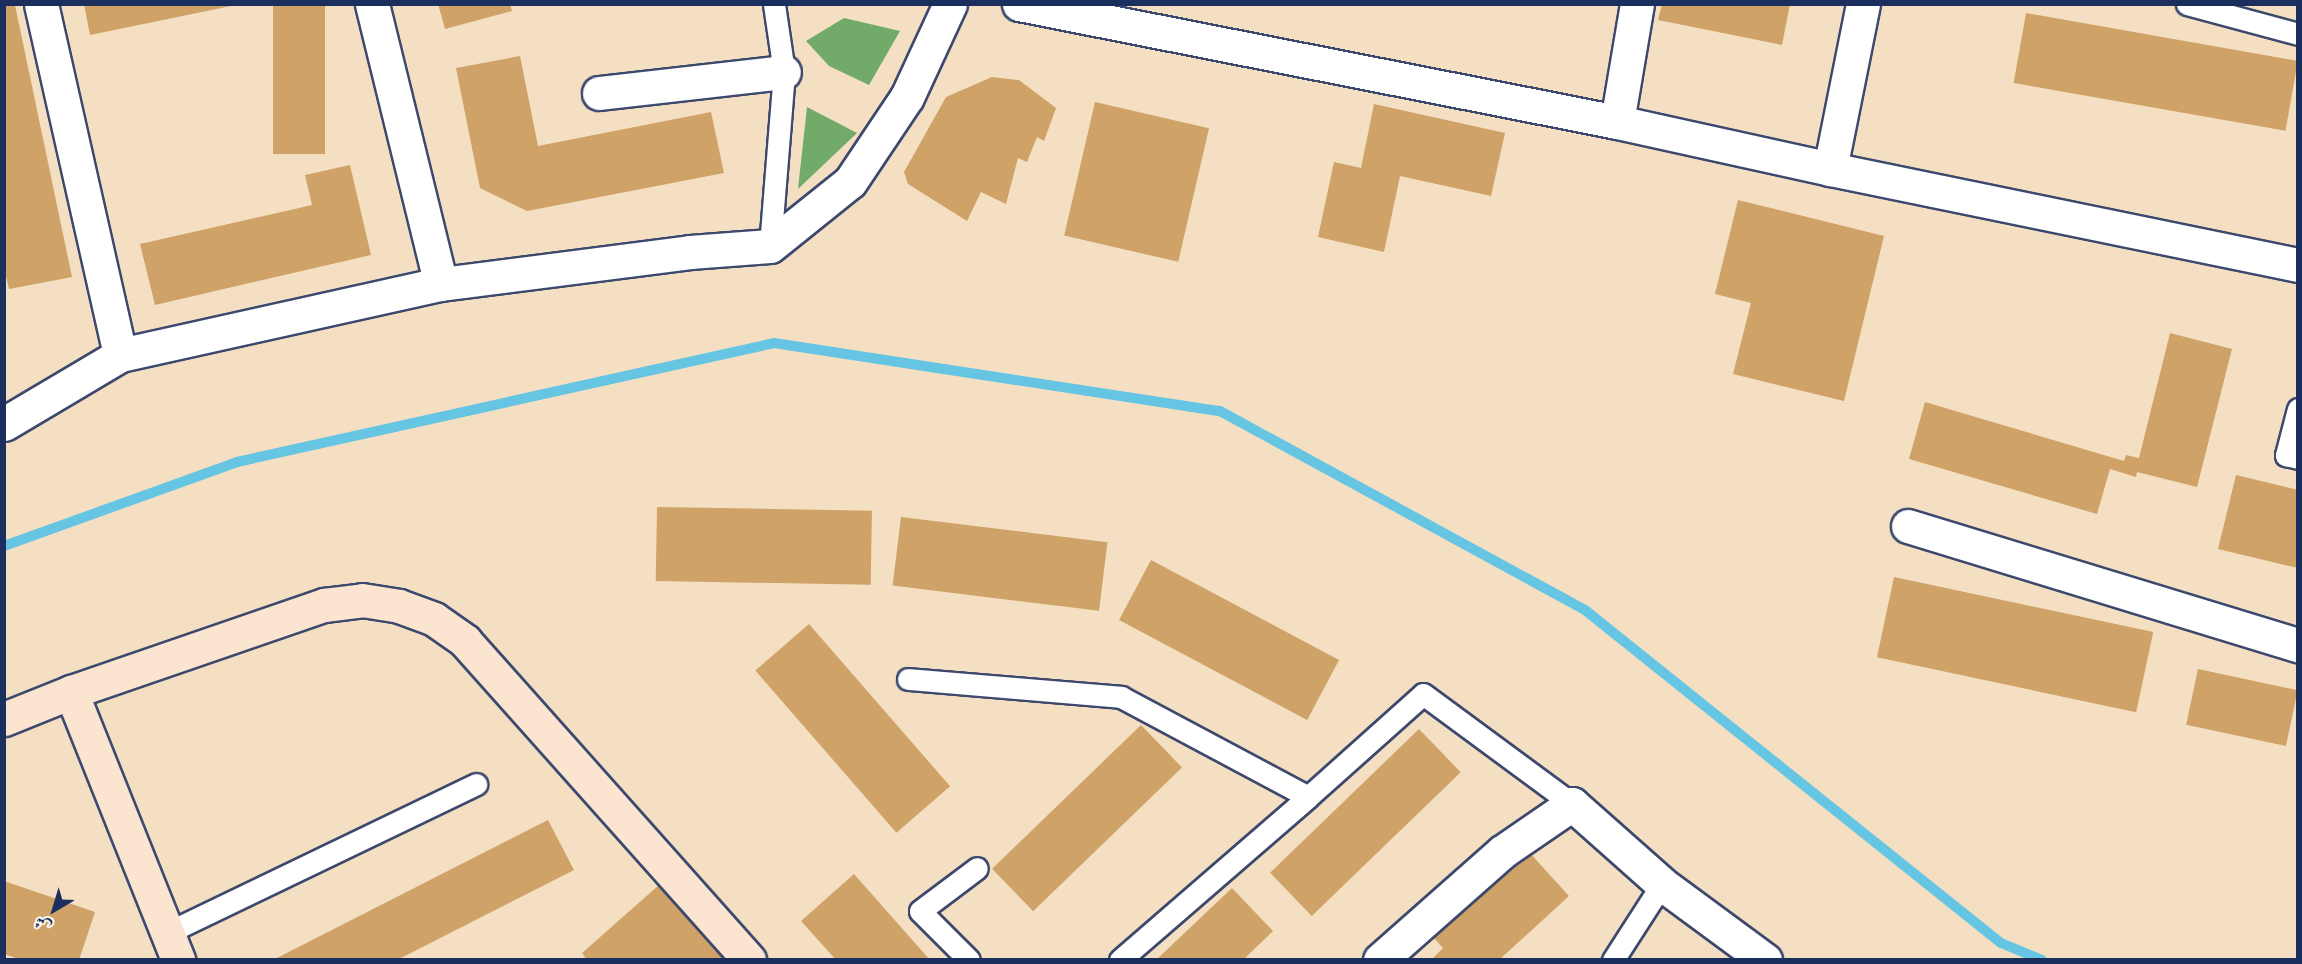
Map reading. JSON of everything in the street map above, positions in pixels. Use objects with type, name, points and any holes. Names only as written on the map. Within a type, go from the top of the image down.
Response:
[{"type":"street","points":[[41,4],[120,355]]},
{"type":"street","points":[[372,4],[441,284]]},
{"type":"street","points":[[4,424],[120,355],[441,284],[690,252],[770,246],[850,182],[907,97],[950,4]]},
{"type":"street","points":[[1018,4],[1617,122],[1830,169],[2298,265]]},
{"type":"street","points":[[1617,122],[1636,4]]},
{"type":"street","points":[[1830,169],[1863,4]]},
{"type":"street","points":[[599,93],[784,72]]},
{"type":"street","points":[[1908,526],[2298,645]]},
{"type":"street","points":[[4,719],[71,692],[324,605],[362,600],[399,606],[434,619],[465,641],[749,960]]},
{"type":"street","points":[[71,692],[174,946]]},
{"type":"street","points":[[1380,960],[1502,852],[1572,804],[1662,884],[1766,960]]},
{"type":"lane","points":[[770,246],[784,72],[774,4]]},
{"type":"lane","points":[[2187,4],[2298,34]]},
{"type":"lane","points":[[2298,409],[2286,455],[2298,458]]},
{"type":"lane","points":[[908,679],[1121,697],[1308,797]]},
{"type":"lane","points":[[1120,960],[1423,694],[1572,804]]},
{"type":"lane","points":[[174,946],[476,784]]},
{"type":"lane","points":[[969,960],[920,910],[976,868]]},
{"type":"lane","points":[[1613,960],[1662,884]]},
{"type":"green space","points":[[844,18],[900,31],[869,85],[829,66],[806,41]]},
{"type":"green space","points":[[807,107],[857,133],[798,189]]},
{"type":"building","points":[[84,4],[231,4],[231,6],[90,35]]},
{"type":"building","points":[[273,4],[325,4],[325,154],[273,154]]},
{"type":"building","points":[[438,4],[510,4],[512,11],[445,29]]},
{"type":"building","points":[[1662,4],[1790,4],[1782,45],[1658,20]]},
{"type":"building","points":[[4,5],[15,5],[72,277],[9,289],[4,267]]},
{"type":"building","points":[[2026,13],[2298,61],[2285,131],[2014,83]]},
{"type":"building","points":[[520,56],[538,146],[711,112],[724,173],[527,211],[480,188],[456,68]]},
{"type":"building","points":[[992,77],[1019,80],[1056,108],[1044,141],[1037,137],[1027,162],[1018,158],[1006,204],[981,192],[967,221],[908,184],[904,172],[946,97]]},
{"type":"building","points":[[1095,102],[1209,128],[1178,262],[1064,235]]},
{"type":"building","points":[[1374,104],[1505,133],[1491,196],[1400,176],[1384,252],[1318,237],[1334,162],[1361,168]]},
{"type":"building","points":[[350,165],[371,255],[155,305],[140,244],[312,205],[305,175]]},
{"type":"building","points":[[1738,200],[1884,236],[1844,401],[1733,374],[1751,303],[1715,294]]},
{"type":"building","points":[[2170,333],[2232,349],[2197,487],[2137,472],[2136,477],[2110,469],[2097,514],[1909,459],[1925,402],[2124,461],[2126,455],[2139,458]]},
{"type":"building","points":[[2236,475],[2298,490],[2298,568],[2218,549]]},
{"type":"building","points":[[657,507],[872,511],[871,585],[656,581]]},
{"type":"building","points":[[901,517],[1107,542],[1099,611],[893,585]]},
{"type":"building","points":[[1151,560],[1339,660],[1307,720],[1119,620]]},
{"type":"building","points":[[1894,577],[2153,632],[2136,712],[1877,657]]},
{"type":"building","points":[[809,624],[950,786],[896,833],[755,671]]},
{"type":"building","points":[[2198,669],[2298,690],[2286,746],[2186,725]]},
{"type":"building","points":[[1141,725],[1182,767],[1033,911],[992,869]]},
{"type":"building","points":[[1419,729],[1461,772],[1312,916],[1270,873]]},
{"type":"building","points":[[548,820],[574,870],[397,960],[273,960]]},
{"type":"building","points":[[1528,851],[1569,896],[1499,960],[1431,960],[1443,948],[1433,937]]},
{"type":"building","points":[[854,874],[930,960],[836,960],[801,921]]},
{"type":"building","points":[[667,878],[737,960],[587,960],[582,953]]},
{"type":"building","points":[[4,881],[95,912],[79,960],[22,960],[4,954]]},
{"type":"building","points":[[1232,888],[1273,931],[1243,960],[1156,960]]},
{"type":"waterway","points":[[4,546],[237,462],[774,343],[1220,411],[1585,610],[2001,943],[2042,960]]}]
